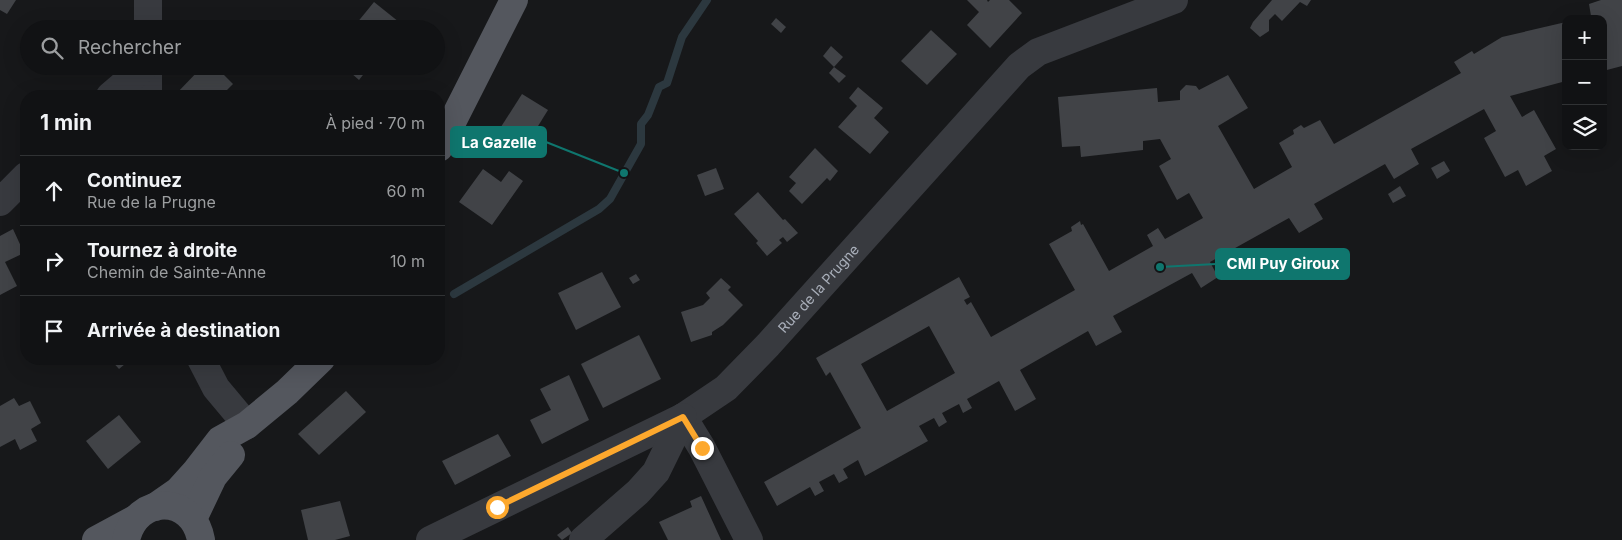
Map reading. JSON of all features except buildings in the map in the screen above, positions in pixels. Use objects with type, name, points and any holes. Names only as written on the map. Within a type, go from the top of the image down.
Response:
[{"type":"main road","points":[[445,136],[514,0]]},
{"type":"main road","points":[[139,522],[178,491],[220,440],[247,425],[287,392],[315,365]]},
{"type":"main road","points":[[197,530],[213,477],[237,448],[247,425]]},
{"type":"main road","points":[[96,540],[139,522],[166,506],[186,512],[197,530]]},
{"type":"street","points":[[148,0],[148,20]]},
{"type":"street","name":"Rue de la Prugne","points":[[430,540],[683,417],[726,388],[768,345],[1019,66],[1038,52],[1174,0]]},
{"type":"street","points":[[117,90],[136,75]]},
{"type":"street","points":[[147,75],[148,90]]},
{"type":"street","points":[[0,202],[20,182]]},
{"type":"street","points":[[204,365],[216,388],[247,425]]},
{"type":"street","points":[[583,540],[638,492],[656,472],[683,417]]},
{"type":"street","points":[[683,417],[702,448],[749,540]]},
{"type":"waterway","points":[[454,294],[599,209],[610,199],[641,144],[641,124],[648,115],[659,87],[667,83],[682,37],[707,0]]},
{"type":"place","name":"La Gazelle","points":[[624,173]]},
{"type":"place","name":"CMI Puy Giroux","points":[[1160,267]]},
{"type":"route","points":[[497,507],[683,417],[702,448]]}]
